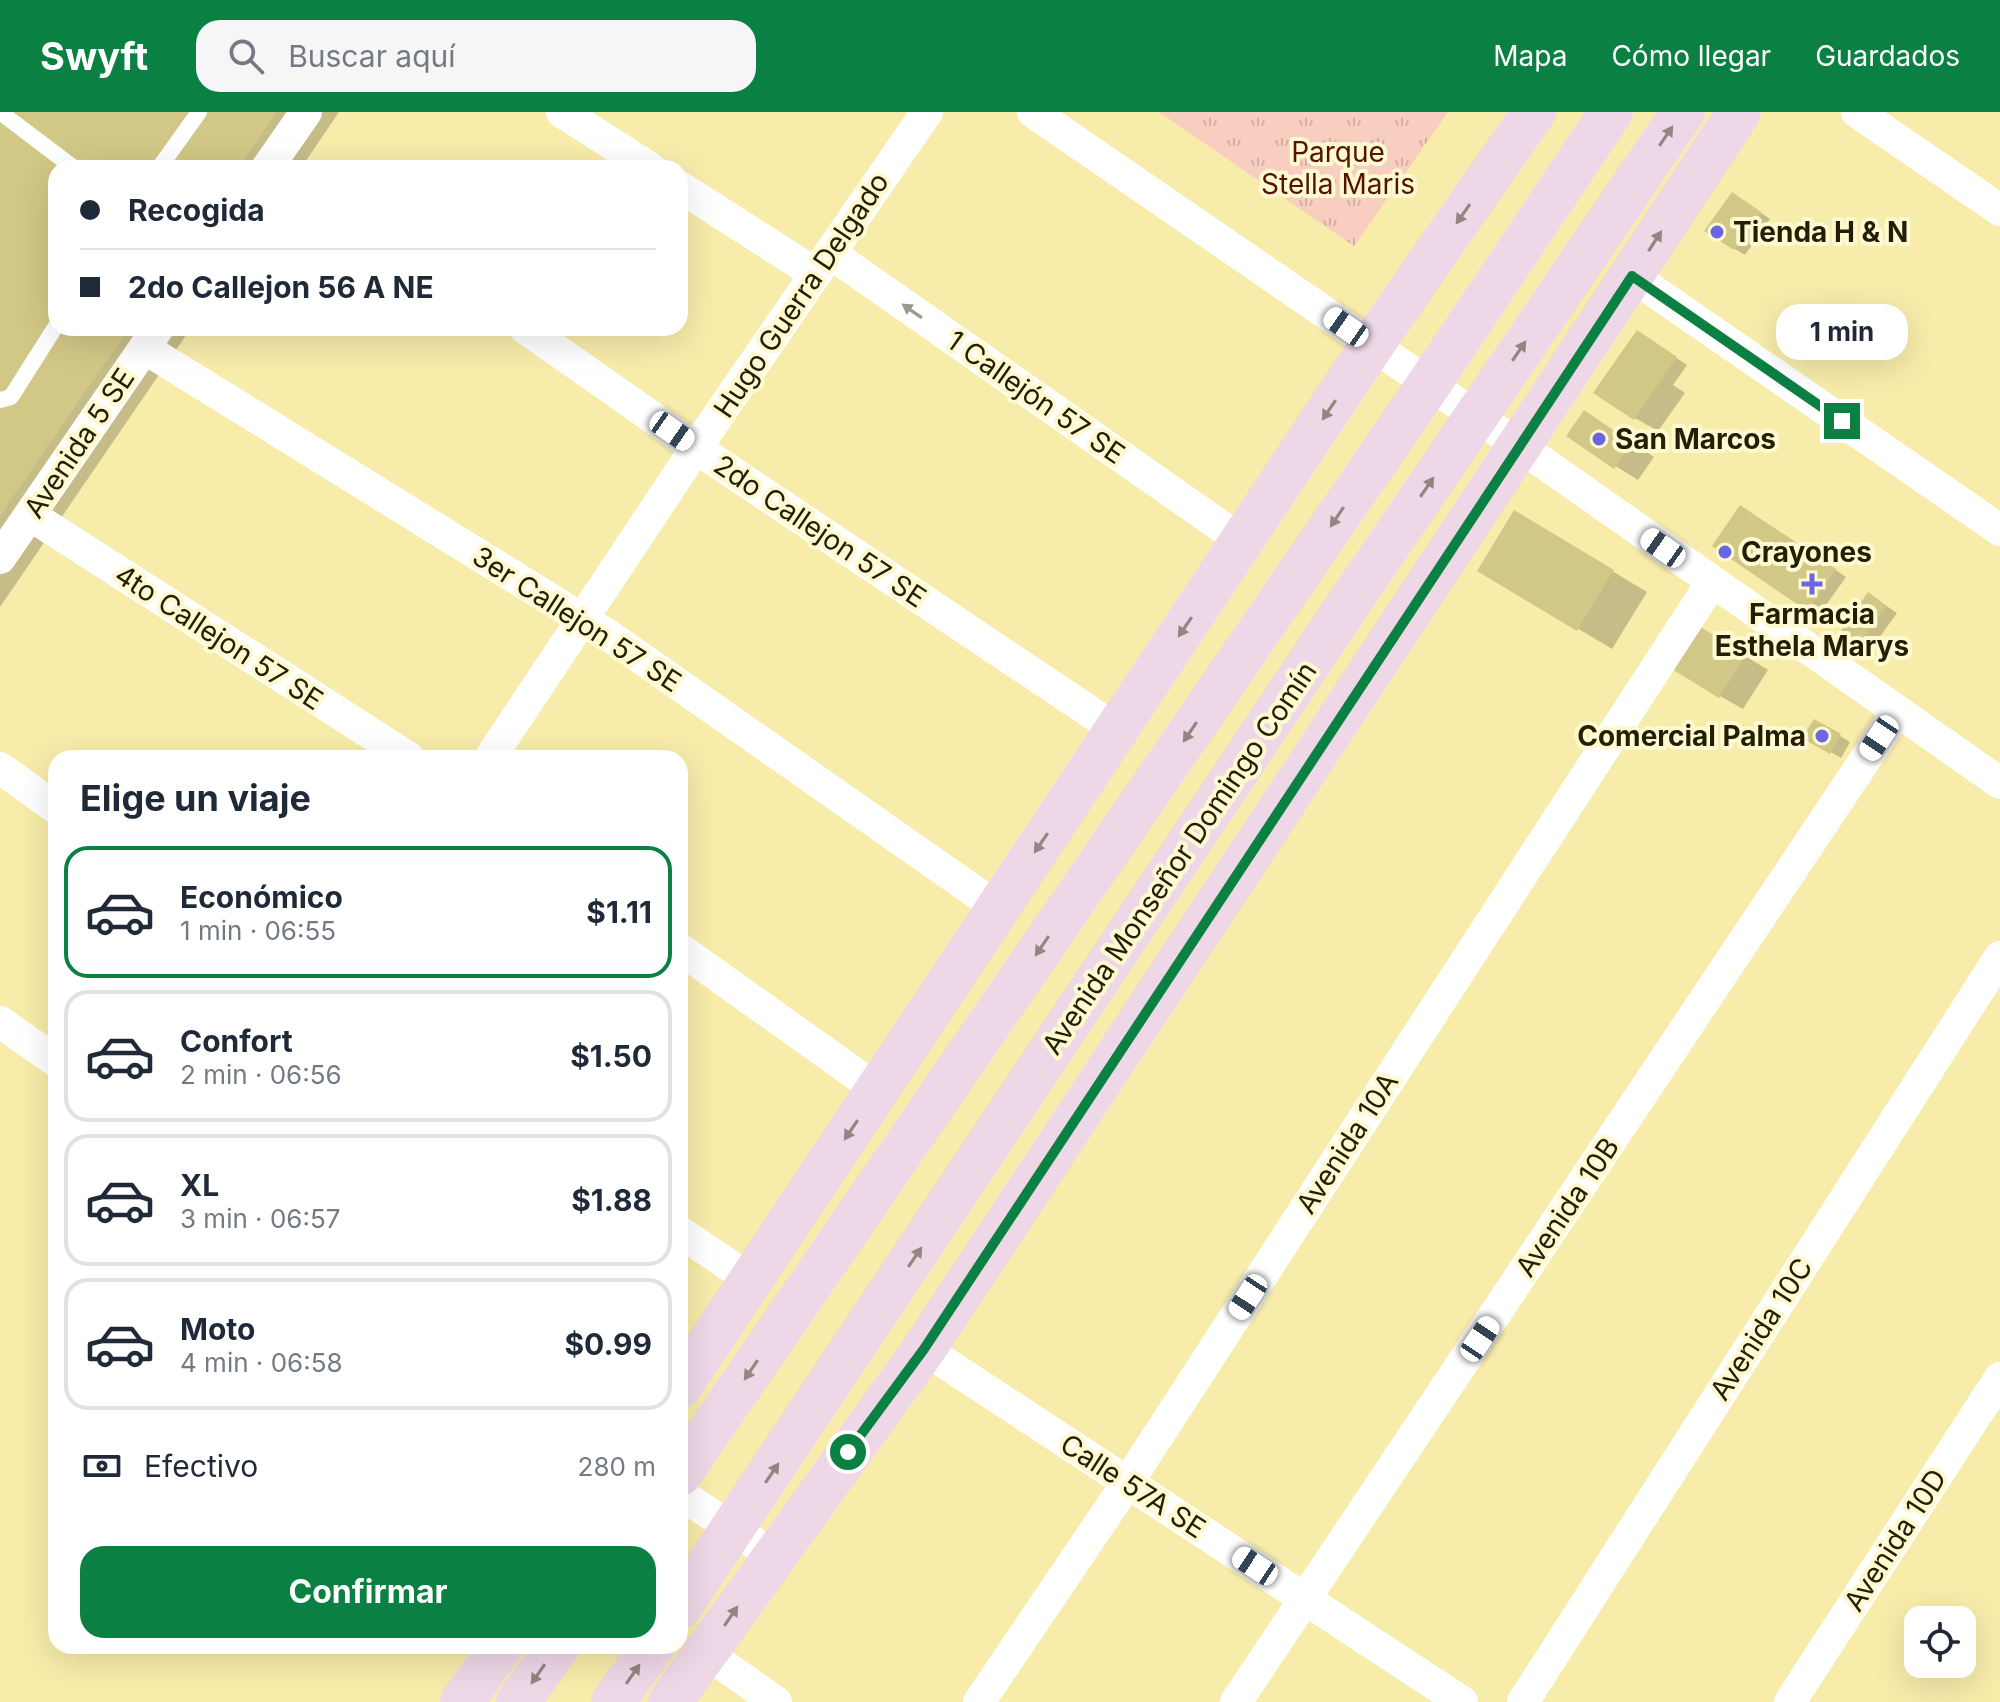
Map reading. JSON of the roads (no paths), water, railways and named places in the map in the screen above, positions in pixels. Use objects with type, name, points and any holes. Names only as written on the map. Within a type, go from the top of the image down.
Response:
[{"type":"main road","points":[[688,1375],[1372,345],[1534,112]]},
{"type":"main road","points":[[688,1462],[1429,384],[1611,112]]},
{"type":"main road","name":"Avenida Monseñor Domingo Comín","points":[[688,1596],[1475,415],[1683,112]]},
{"type":"main road","name":"Avenida Monseñor Domingo Comín","points":[[670,1702],[924,1349],[1739,112]]},
{"type":"main road","points":[[462,1702],[495,1654]]},
{"type":"main road","points":[[518,1702],[552,1654]]},
{"type":"main road","points":[[613,1702],[647,1654]]},
{"type":"street","points":[[282,160],[306,112]]},
{"type":"street","points":[[562,112],[637,160]]},
{"type":"street","name":"Hugo Guerra Delgado","points":[[495,750],[696,448],[927,112]]},
{"type":"street","points":[[1033,112],[1475,415],[2000,783]]},
{"type":"street","points":[[1857,112],[2000,210]]},
{"type":"street","name":"1 Callejón 57 SE","points":[[688,191],[823,263],[1242,541]]},
{"type":"street","points":[[1632,276],[1999,528]]},
{"type":"street","name":"2do Callejon 57 SE","points":[[536,336],[696,448],[1117,730]]},
{"type":"street","name":"Avenida 5 SE","points":[[0,558],[151,338]]},
{"type":"street","name":"3er Callejon 57 SE","points":[[151,338],[582,619],[998,908]]},
{"type":"street","name":"4to Callejon 57 SE","points":[[30,515],[397,750]]},
{"type":"street","name":"Avenida 10A","points":[[979,1702],[1128,1482],[1712,582]]},
{"type":"street","name":"Avenida 10B","points":[[1236,1702],[1897,712]]},
{"type":"street","points":[[0,768],[48,802]]},
{"type":"street","points":[[688,955],[878,1090]]},
{"type":"street","name":"Avenida 10C","points":[[1523,1702],[2000,957]]},
{"type":"street","points":[[0,1022],[48,1055]]},
{"type":"street","points":[[688,1237],[751,1280]]},
{"type":"street","name":"Calle 57A SE","points":[[924,1349],[1462,1702]]},
{"type":"street","name":"Avenida 10D","points":[[1790,1702],[2000,1378]]},
{"type":"street","points":[[688,1499],[773,1555]]},
{"type":"street","points":[[706,1653],[776,1702]]},
{"type":"lane","points":[[0,112],[63,160]]},
{"type":"lane","points":[[165,160],[199,112]]},
{"type":"lane","points":[[0,400],[11,397],[50,336]]},
{"type":"place","name":"Tienda H & N","points":[[1717,232]]},
{"type":"place","name":"San Marcos","points":[[1599,439]]},
{"type":"place","name":"Crayones","points":[[1725,552]]},
{"type":"place","name":"Farmacia Esthela Marys","points":[[1812,584]]},
{"type":"place","name":"Comercial Palma","points":[[1822,736]]},
{"type":"park label","name":"Parque Stella Maris","points":[[1338,168]]}]
